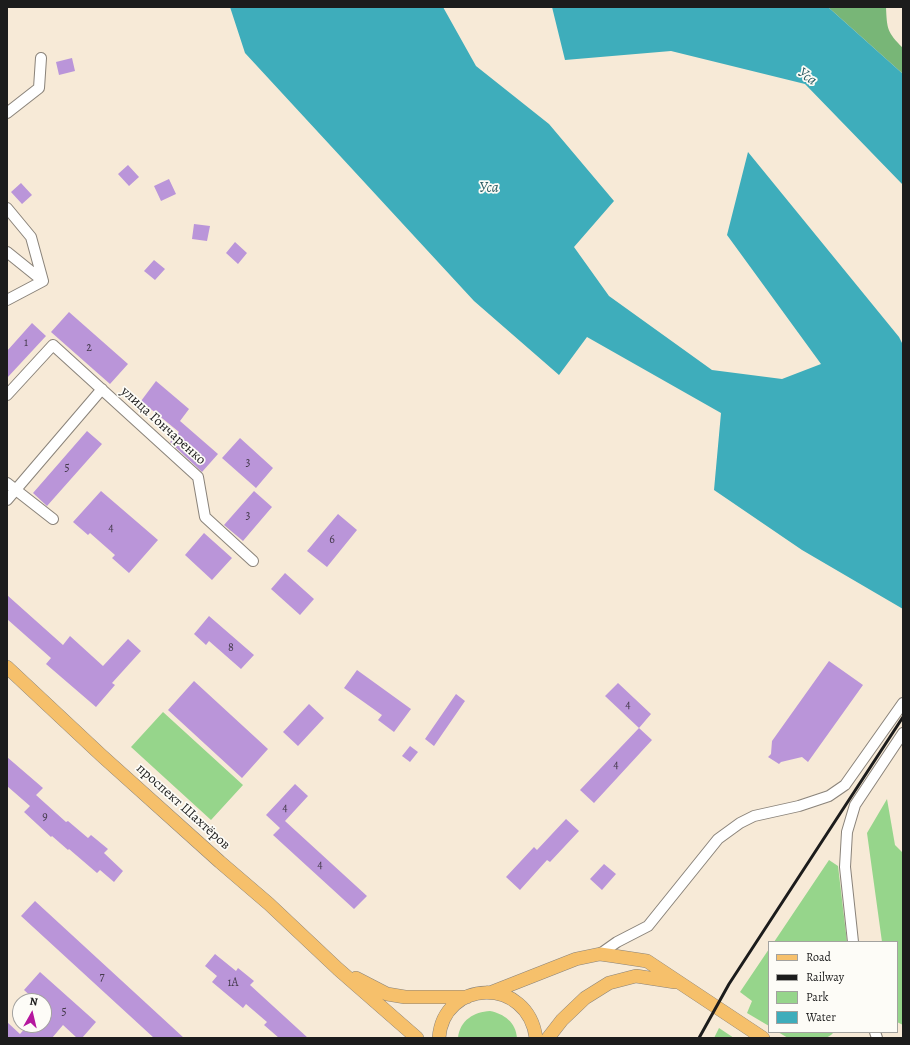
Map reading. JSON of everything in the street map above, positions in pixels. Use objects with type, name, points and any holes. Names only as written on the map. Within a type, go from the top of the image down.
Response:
[{"type":"main road","name":"проспект Шахтёров","points":[[7,667],[101,755],[220,862],[270,904],[338,969]]},
{"type":"main road","points":[[439,1038],[440,1030],[445,1017],[454,1005],[467,997],[479,993],[492,992],[576,959],[600,954],[647,961],[763,1038]]},
{"type":"main road","points":[[338,969],[387,994],[405,997],[467,997]]},
{"type":"main road","points":[[338,969],[417,1038]]},
{"type":"main road","points":[[548,1038],[562,1020],[585,998],[609,983],[636,976],[682,983]]},
{"type":"main road","points":[[492,992],[507,996],[519,1004],[529,1015],[535,1028],[536,1038]]},
{"type":"street","points":[[7,113],[39,88],[41,58]]},
{"type":"street","points":[[7,208],[32,237],[43,281]]},
{"type":"street","points":[[7,252],[43,281]]},
{"type":"street","points":[[7,300],[43,281]]},
{"type":"street","name":"улица Гончаренко","points":[[7,395],[53,345],[198,477],[205,517],[253,561]]},
{"type":"street","name":"улица Гончаренко","points":[[7,500],[102,389]]},
{"type":"street","points":[[7,483],[53,519]]},
{"type":"street","points":[[600,954],[617,942],[648,926],[718,839],[740,823],[754,816],[799,806],[829,796],[846,785],[903,704]]},
{"type":"street","points":[[853,941],[845,867],[847,832],[855,805],[903,733]]},
{"type":"green space","points":[[828,7],[886,7],[889,30],[903,48],[903,74]]},
{"type":"green space","points":[[163,712],[243,785],[211,820],[131,747]]},
{"type":"green space","points":[[887,799],[895,845],[903,853],[903,1025],[898,1022],[898,941],[882,941],[867,833]]},
{"type":"green space","points":[[829,860],[838,866],[847,941],[775,941]]},
{"type":"green space","points":[[768,950],[768,1025],[747,1013],[752,1001],[740,992]]},
{"type":"green space","points":[[490,1011],[500,1014],[512,1023],[517,1038],[458,1038],[462,1026],[469,1018],[479,1013]]},
{"type":"green space","points":[[719,1028],[734,1038],[714,1038]]},
{"type":"green space","points":[[780,1033],[833,1033],[826,1038],[788,1038]]},
{"type":"water","name":"Уса","points":[[230,7],[443,7],[476,66],[549,124],[614,201],[574,247],[609,296],[712,370],[782,379],[821,364],[727,235],[748,152],[899,337],[903,345],[903,609],[802,550],[714,490],[721,413],[587,337],[559,375],[474,301],[245,53]]},
{"type":"water","name":"Уса","points":[[552,7],[828,7],[903,74],[903,185],[805,84],[671,51],[565,60]]},
{"type":"building","points":[[72,58],[75,71],[59,75],[56,62]]},
{"type":"building","points":[[128,165],[139,177],[129,186],[118,174]]},
{"type":"building","points":[[169,179],[176,194],[161,201],[154,186]]},
{"type":"building","points":[[21,183],[32,195],[22,204],[11,192]]},
{"type":"building","points":[[194,224],[210,226],[207,241],[192,239]]},
{"type":"building","points":[[235,242],[247,253],[238,264],[226,253]]},
{"type":"building","points":[[154,260],[165,269],[155,280],[144,271]]},
{"type":"building","points":[[69,312],[128,364],[110,384],[51,332]]},
{"type":"building","points":[[32,323],[46,336],[7,378],[7,351]]},
{"type":"building","points":[[156,381],[189,409],[180,421],[218,454],[202,472],[170,442],[179,432],[141,401]]},
{"type":"building","points":[[87,431],[102,444],[47,506],[33,493]]},
{"type":"building","points":[[240,438],[273,468],[256,488],[222,458]]},
{"type":"building","points":[[101,491],[158,540],[129,573],[112,558],[115,555],[90,533],[88,535],[73,522]]},
{"type":"building","points":[[254,491],[272,507],[243,541],[224,525]]},
{"type":"building","points":[[338,514],[357,530],[327,567],[307,551]]},
{"type":"building","points":[[204,533],[232,558],[212,580],[185,555]]},
{"type":"building","points":[[285,573],[314,599],[300,615],[271,589]]},
{"type":"building","points":[[7,595],[63,645],[70,636],[103,666],[128,639],[141,651],[112,683],[115,685],[96,707],[46,664],[51,658],[7,619]]},
{"type":"building","points":[[209,616],[254,655],[241,669],[209,641],[206,645],[194,634]]},
{"type":"building","points":[[829,661],[863,685],[808,762],[802,757],[781,762],[779,764],[768,757],[771,754],[772,741]]},
{"type":"building","points":[[357,670],[411,709],[394,732],[378,720],[382,715],[344,688]]},
{"type":"building","points":[[194,681],[268,749],[242,778],[168,710]]},
{"type":"building","points":[[618,683],[651,714],[639,728],[605,696]]},
{"type":"building","points":[[456,694],[465,701],[434,746],[425,739]]},
{"type":"building","points":[[309,704],[324,718],[298,746],[283,732]]},
{"type":"building","points":[[639,728],[652,740],[594,803],[580,790]]},
{"type":"building","points":[[410,746],[418,752],[410,762],[402,756]]},
{"type":"building","points":[[7,757],[43,788],[36,795],[66,822],[68,821],[88,838],[91,835],[108,849],[104,853],[123,871],[114,882],[100,870],[97,873],[69,849],[68,850],[52,836],[51,837],[24,812],[30,806],[7,786]]},
{"type":"building","points":[[295,784],[308,796],[285,821],[367,896],[354,909],[273,835],[280,828],[266,815]]},
{"type":"building","points":[[566,819],[579,831],[550,862],[547,860],[520,890],[506,877],[534,847],[537,850]]},
{"type":"building","points":[[604,864],[616,874],[602,890],[590,879]]},
{"type":"building","points":[[35,901],[184,1038],[154,1038],[21,916]]},
{"type":"building","points":[[215,954],[236,971],[238,968],[254,981],[250,985],[308,1038],[279,1038],[264,1025],[267,1022],[246,1004],[243,1008],[212,982],[217,976],[205,966]]},
{"type":"building","points":[[40,972],[96,1022],[82,1038],[77,1038],[63,1025],[52,1038],[7,1038],[7,1022],[12,1027],[12,1033],[52,1033],[52,993],[27,993],[24,990]]},
{"type":"railway","points":[[699,1038],[729,984],[903,717]]}]
